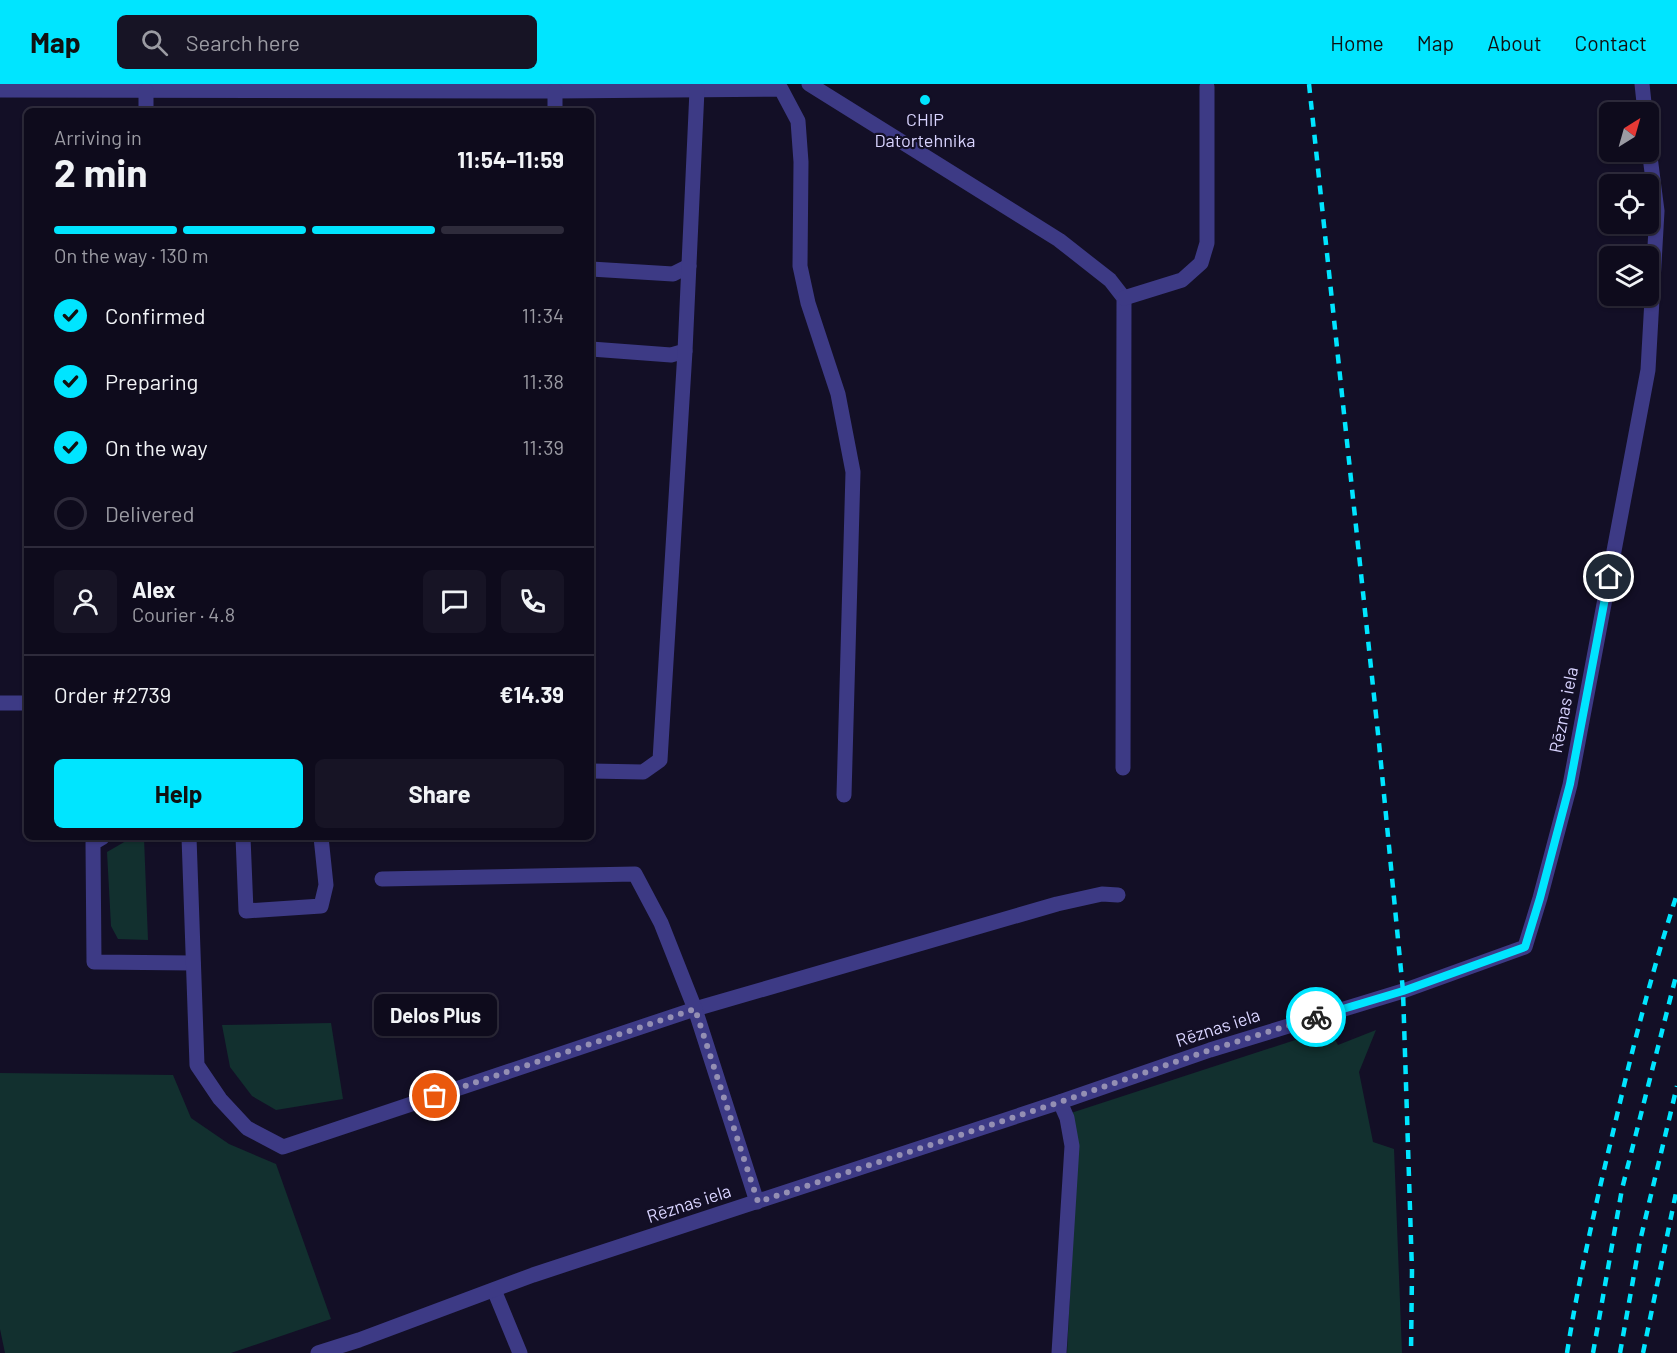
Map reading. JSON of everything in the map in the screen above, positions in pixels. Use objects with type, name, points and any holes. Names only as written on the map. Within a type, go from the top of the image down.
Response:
[{"type":"street","points":[[809,84],[1059,240],[1110,280],[1124,298],[1123,768]]},
{"type":"street","points":[[1642,84],[1644,102]]},
{"type":"street","points":[[0,90],[516,87],[555,91],[698,90],[786,86],[798,121],[801,162],[800,266],[808,303],[838,394],[853,472],[844,795]]},
{"type":"street","points":[[1124,298],[1182,280],[1201,263],[1207,243],[1207,87]]},
{"type":"street","points":[[146,90],[146,108]]},
{"type":"street","points":[[594,771],[643,772],[660,760],[685,351],[698,90]]},
{"type":"street","points":[[555,91],[555,108]]},
{"type":"street","name":"Rēznas iela","points":[[318,1353],[343,1349],[494,1290],[1210,1050],[1403,991],[1525,947],[1570,784],[1648,370],[1657,211],[1651,162]]},
{"type":"street","points":[[594,269],[673,274],[689,266]]},
{"type":"street","points":[[594,349],[671,355],[685,351]]},
{"type":"street","points":[[0,703],[24,703]]},
{"type":"street","points":[[98,840],[93,843],[94,962],[193,963]]},
{"type":"street","points":[[189,840],[197,1065],[220,1099],[247,1128],[283,1147],[695,1009],[1057,904],[1102,894],[1118,895]]},
{"type":"street","points":[[243,840],[246,911],[321,906],[326,885],[321,840]]},
{"type":"street","points":[[382,879],[635,874],[661,922],[695,1009],[758,1202]]},
{"type":"street","points":[[1059,1353],[1072,1146],[1067,1118],[1060,1102]]},
{"type":"street","points":[[494,1290],[520,1353]]},
{"type":"green space","points":[[144,840],[148,940],[118,939],[111,926],[107,852],[126,841]]},
{"type":"green space","points":[[331,1023],[343,1099],[276,1110],[252,1096],[230,1067],[222,1025]]},
{"type":"green space","points":[[1329,1029],[1338,1045],[1376,1030],[1359,1072],[1373,1142],[1394,1149],[1402,1353],[1067,1353],[1077,1156],[1071,1113]]},
{"type":"green space","points":[[0,1073],[173,1075],[191,1118],[229,1144],[276,1164],[331,1319],[231,1353],[5,1353],[0,1329]]},
{"type":"railway","points":[[1309,84],[1403,991],[1412,1271],[1411,1353]]},
{"type":"railway","points":[[1567,1353],[1588,1240],[1635,1040],[1677,894]]},
{"type":"railway","points":[[1593,1353],[1622,1189],[1677,972]]},
{"type":"railway","points":[[1620,1353],[1640,1241],[1677,1086]]},
{"type":"railway","points":[[1643,1353],[1677,1188]]},
{"type":"way so far","points":[[435,1096],[695,1009],[758,1202],[1210,1050],[1316,1017]]},
{"type":"place","name":"CHIP Datortehnika","points":[[925,100]]},
{"type":"place","name":"Delos Plus","points":[[435,1096]]},
{"type":"route","points":[[1316,1017],[1403,991],[1525,947],[1570,784],[1609,577]]}]
